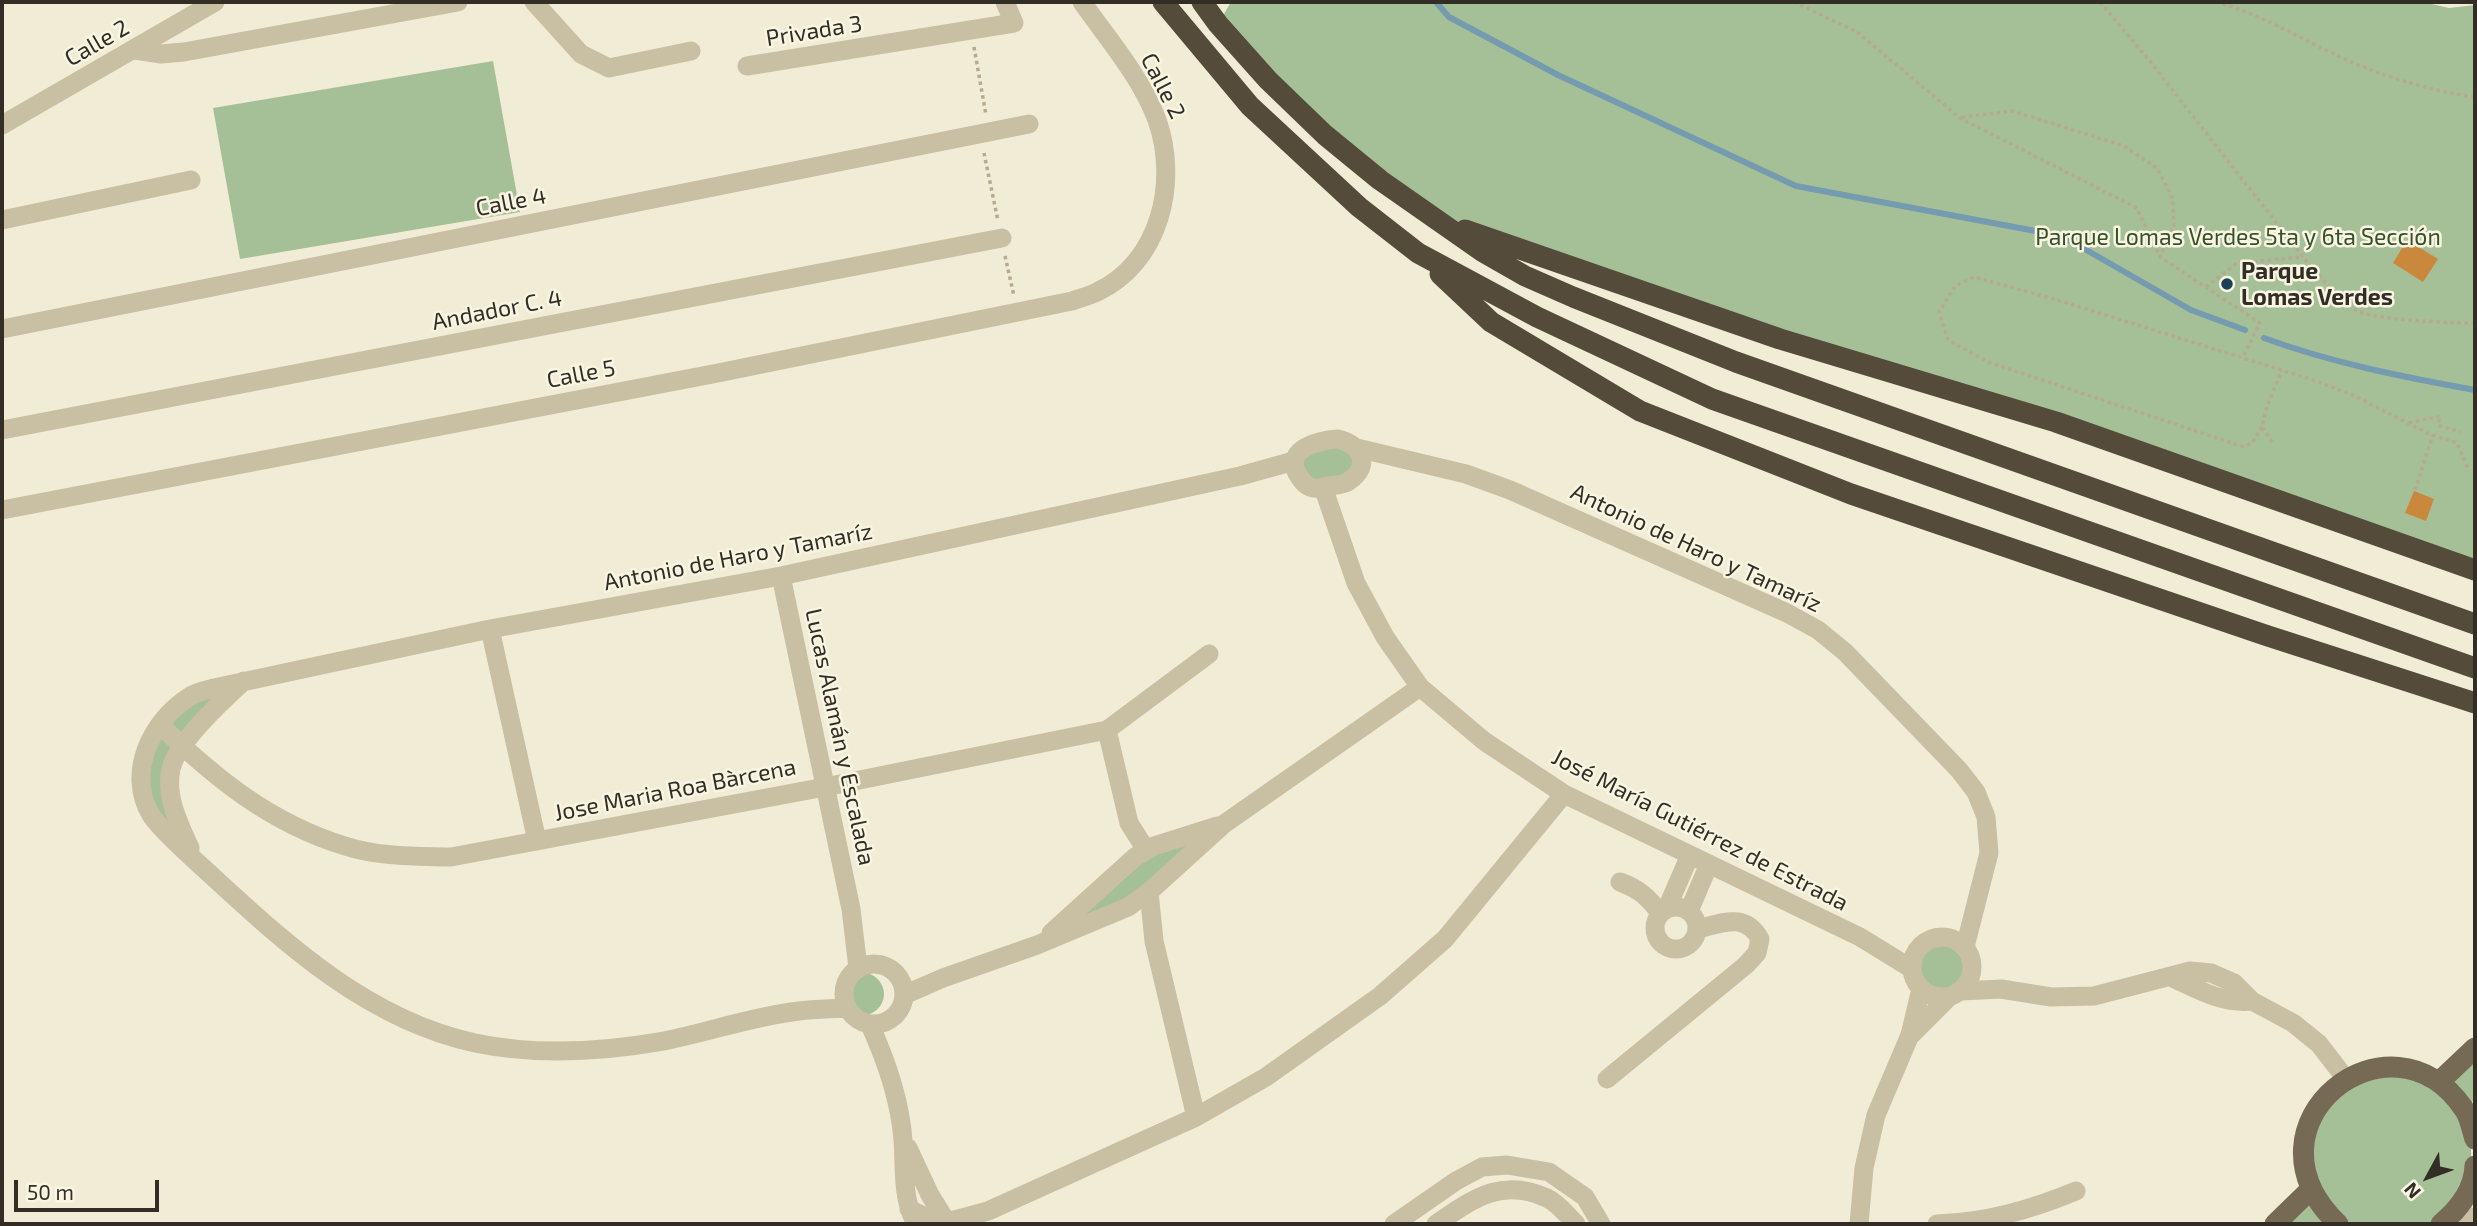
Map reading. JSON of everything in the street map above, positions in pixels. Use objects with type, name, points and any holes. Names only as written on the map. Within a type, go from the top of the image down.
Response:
[{"type":"highway","points":[[1163,2],[1250,106],[1359,207],[1418,253],[1491,322],[1640,411],[1852,494],[2328,656],[2475,703]]},
{"type":"highway","points":[[1202,2],[1268,80],[1325,135],[1380,180],[1483,252],[1525,276],[1573,298],[1736,362],[2475,624]]},
{"type":"highway","points":[[1440,222],[1780,339],[2056,422],[2475,570]]},
{"type":"highway","points":[[1418,253],[1537,317],[1713,399],[2475,668]]},
{"type":"main road","points":[[2439,1082],[2475,1048]]},
{"type":"main road","points":[[2338,1224],[2322,1209],[2311,1191],[2303,1160],[2306,1128],[2322,1100],[2346,1079],[2368,1069],[2393,1067],[2417,1071],[2439,1082],[2470,1105],[2475,1139]]},
{"type":"main road","points":[[2441,1224],[2467,1215],[2475,1166]]},
{"type":"main road","points":[[2275,1224],[2311,1191]]},
{"type":"street","name":"Calle 2","points":[[2,125],[215,2]]},
{"type":"street","points":[[135,50],[161,54],[184,52],[457,2]]},
{"type":"street","points":[[534,2],[581,54],[609,68],[691,51]]},
{"type":"street","name":"Privada 3","points":[[747,66],[1014,23],[1004,2]]},
{"type":"street","name":"Calle 2","points":[[1082,2],[1139,83],[1157,119],[1166,151],[1166,194],[1149,244]]},
{"type":"street","name":"Calle 4","points":[[2,329],[1029,124]]},
{"type":"street","points":[[2,219],[191,180]]},
{"type":"street","name":"Andador C. 4","points":[[2,430],[1002,238]]},
{"type":"street","name":"Calle 5","points":[[2,510],[718,373],[1072,301],[1097,292],[1120,278],[1149,244]]},
{"type":"street","points":[[1323,440],[1348,441],[1359,457],[1349,481],[1333,486],[1315,489],[1308,486],[1296,468],[1306,447],[1323,440]]},
{"type":"street","name":"Antonio de Haro y Tamaríz","points":[[1359,457],[1395,457],[1466,474],[1510,490],[1787,613],[1818,630],[1854,662],[1976,792],[1986,817],[1989,853],[1965,947]]},
{"type":"street","name":"Antonio de Haro y Tamaríz","points":[[846,1008],[797,1011],[664,1041],[605,1049],[540,1052],[475,1043],[420,1026],[366,999],[319,970],[275,934],[198,863],[152,816],[144,797],[141,779],[143,756],[160,725],[191,696],[244,680],[490,629],[781,576],[1240,476],[1296,468]]},
{"type":"street","name":"José María Gutiérrez de Estrada","points":[[1333,486],[1340,540],[1356,583],[1385,637],[1420,687],[1484,741],[1564,794],[1860,937],[1912,969]]},
{"type":"street","name":"Lucas Alamán y Escalada","points":[[781,576],[866,966]]},
{"type":"street","points":[[490,629],[537,841]]},
{"type":"street","name":"Jose Maria Roa Bàrcena","points":[[160,725],[242,797],[290,825],[346,847],[398,855],[451,857],[825,787],[1107,730],[1209,654]]},
{"type":"street","name":"Antonio de Haro y Tamaríz","points":[[198,863],[179,825],[170,791],[171,768],[183,747],[211,712],[244,680]]},
{"type":"street","points":[[902,987],[943,978],[1123,909],[1149,892],[1224,824],[1420,687]]},
{"type":"street","points":[[1107,730],[1129,823],[1124,867]]},
{"type":"street","points":[[870,1025],[886,1059],[903,1137],[905,1183],[912,1217],[947,1223],[988,1211],[1196,1116],[1266,1077],[1380,996],[1445,939],[1564,794]]},
{"type":"street","points":[[1129,823],[1150,848],[1163,850],[1169,857],[1169,874]]},
{"type":"street","points":[[1037,944],[1124,867],[1150,848],[1224,824]]},
{"type":"street","points":[[1690,855],[1664,911],[1655,922],[1655,933],[1659,942],[1667,948],[1678,950],[1687,947],[1694,939],[1693,920],[1709,864]]},
{"type":"street","points":[[1620,882],[1636,888],[1664,911]]},
{"type":"street","points":[[1102,887],[1105,902],[1123,909],[1154,941]]},
{"type":"street","points":[[1149,892],[1154,941],[1196,1116]]},
{"type":"street","name":"Antonio de Haro y Tamaríz","points":[[1944,936],[1976,897]]},
{"type":"street","points":[[1607,1079],[1746,965],[1757,953],[1760,939],[1754,928],[1739,921],[1693,920],[1678,907],[1664,911]]},
{"type":"street","points":[[2001,989],[1973,966],[1965,947],[1955,939],[1944,936],[1925,942],[1917,949],[1912,960],[1915,982],[1934,997],[2001,989],[2051,997],[2095,996],[2171,977],[2214,997],[2239,1002],[2252,1001],[2294,1023],[2319,1044],[2346,1079]]},
{"type":"street","name":"José María Gutiérrez de Estrada","points":[[1860,937],[1917,949]]},
{"type":"street","points":[[886,1059],[891,1020],[902,1005],[902,987],[894,972],[883,965],[866,966],[849,975],[844,985],[843,998],[846,1008],[854,1018],[870,1025],[891,1020]]},
{"type":"street","points":[[1910,1035],[1970,981],[1973,966]]},
{"type":"street","name":"Antonio de Haro y Tamaríz","points":[[797,1011],[844,985]]},
{"type":"street","points":[[1858,1224],[1864,1168],[1876,1115],[1910,1035],[1921,989]]},
{"type":"street","points":[[903,1137],[920,1176],[947,1223]]},
{"type":"street","points":[[1394,1224],[1456,1181],[1482,1167],[1507,1165],[1549,1172],[1586,1197],[1601,1224]]},
{"type":"street","points":[[1436,1224],[1484,1193],[1516,1188],[1550,1198],[1576,1224]]},
{"type":"street","points":[[1937,1224],[1968,1223],[2004,1216],[2076,1191]]},
{"type":"path","points":[[1794,2],[1857,32],[1960,118],[2137,208],[2160,257],[2260,323],[2243,357]]},
{"type":"path","points":[[2100,2],[2303,257],[2357,312],[2410,321],[2475,323]]},
{"type":"path","points":[[2216,2],[2243,9],[2341,57],[2445,93],[2475,97]]},
{"type":"path","points":[[972,31],[990,133]]},
{"type":"path","points":[[1960,118],[2012,111],[2124,146],[2157,168],[2172,197],[2174,226],[2160,257]]},
{"type":"path","points":[[2206,287],[2237,263],[2303,257]]},
{"type":"path","points":[[2282,370],[2267,406],[2262,427],[2253,442],[2244,447],[1989,362],[1948,340],[1939,312],[1955,286],[1974,277],[1983,277],[2243,357],[2282,370],[2353,395],[2433,435],[2457,443],[2469,471]]},
{"type":"path","points":[[2408,423],[2440,416],[2438,425],[2460,432]]},
{"type":"path","points":[[2262,427],[2272,442]]},
{"type":"path","points":[[2415,490],[2433,435]]},
{"type":"green space","name":"Parque Lomas Verdes 5ta y 6ta Sección","points":[[1231,2],[2423,2],[2449,8],[2475,5],[2475,568],[1440,222],[1380,180],[1218,24]]},
{"type":"green space","points":[[493,61],[520,212],[240,259],[213,108]]},
{"type":"green space","points":[[1338,439],[1361,466],[1315,489],[1298,454]]},
{"type":"green space","points":[[244,680],[171,768],[198,863],[144,797],[160,725],[171,712]]},
{"type":"green space","points":[[1224,824],[1149,892],[1037,945],[1123,867]]},
{"type":"green space","points":[[1942,937],[1959,942],[1967,950],[1972,967],[1967,984],[1959,992],[1942,997],[1925,992],[1917,984],[1912,967],[1917,950],[1925,942]]},
{"type":"green space","points":[[863,973],[878,979],[884,994],[878,1009],[863,1015],[848,1009],[842,994],[848,979]]},
{"type":"green space","points":[[2475,1049],[2475,1099],[2465,1108],[2441,1082]]},
{"type":"green space","points":[[2391,1072],[2437,1085],[2471,1139],[2471,1171],[2455,1206],[2432,1224],[2344,1224],[2313,1189],[2309,1133],[2348,1083]]},
{"type":"green space","points":[[2309,1193],[2334,1224],[2280,1224]]},
{"type":"building","points":[[2407,240],[2438,259],[2423,282],[2393,263]]},
{"type":"building","points":[[2414,491],[2434,499],[2426,521],[2405,513]]},
{"type":"waterway","points":[[1436,2],[1449,17],[1558,75],[1796,186],[2062,236],[2191,310],[2245,330]]},
{"type":"waterway","points":[[2264,338],[2342,362],[2475,390]]},
{"type":"place","name":"Parque Lomas Verdes","points":[[2227,284]]}]
